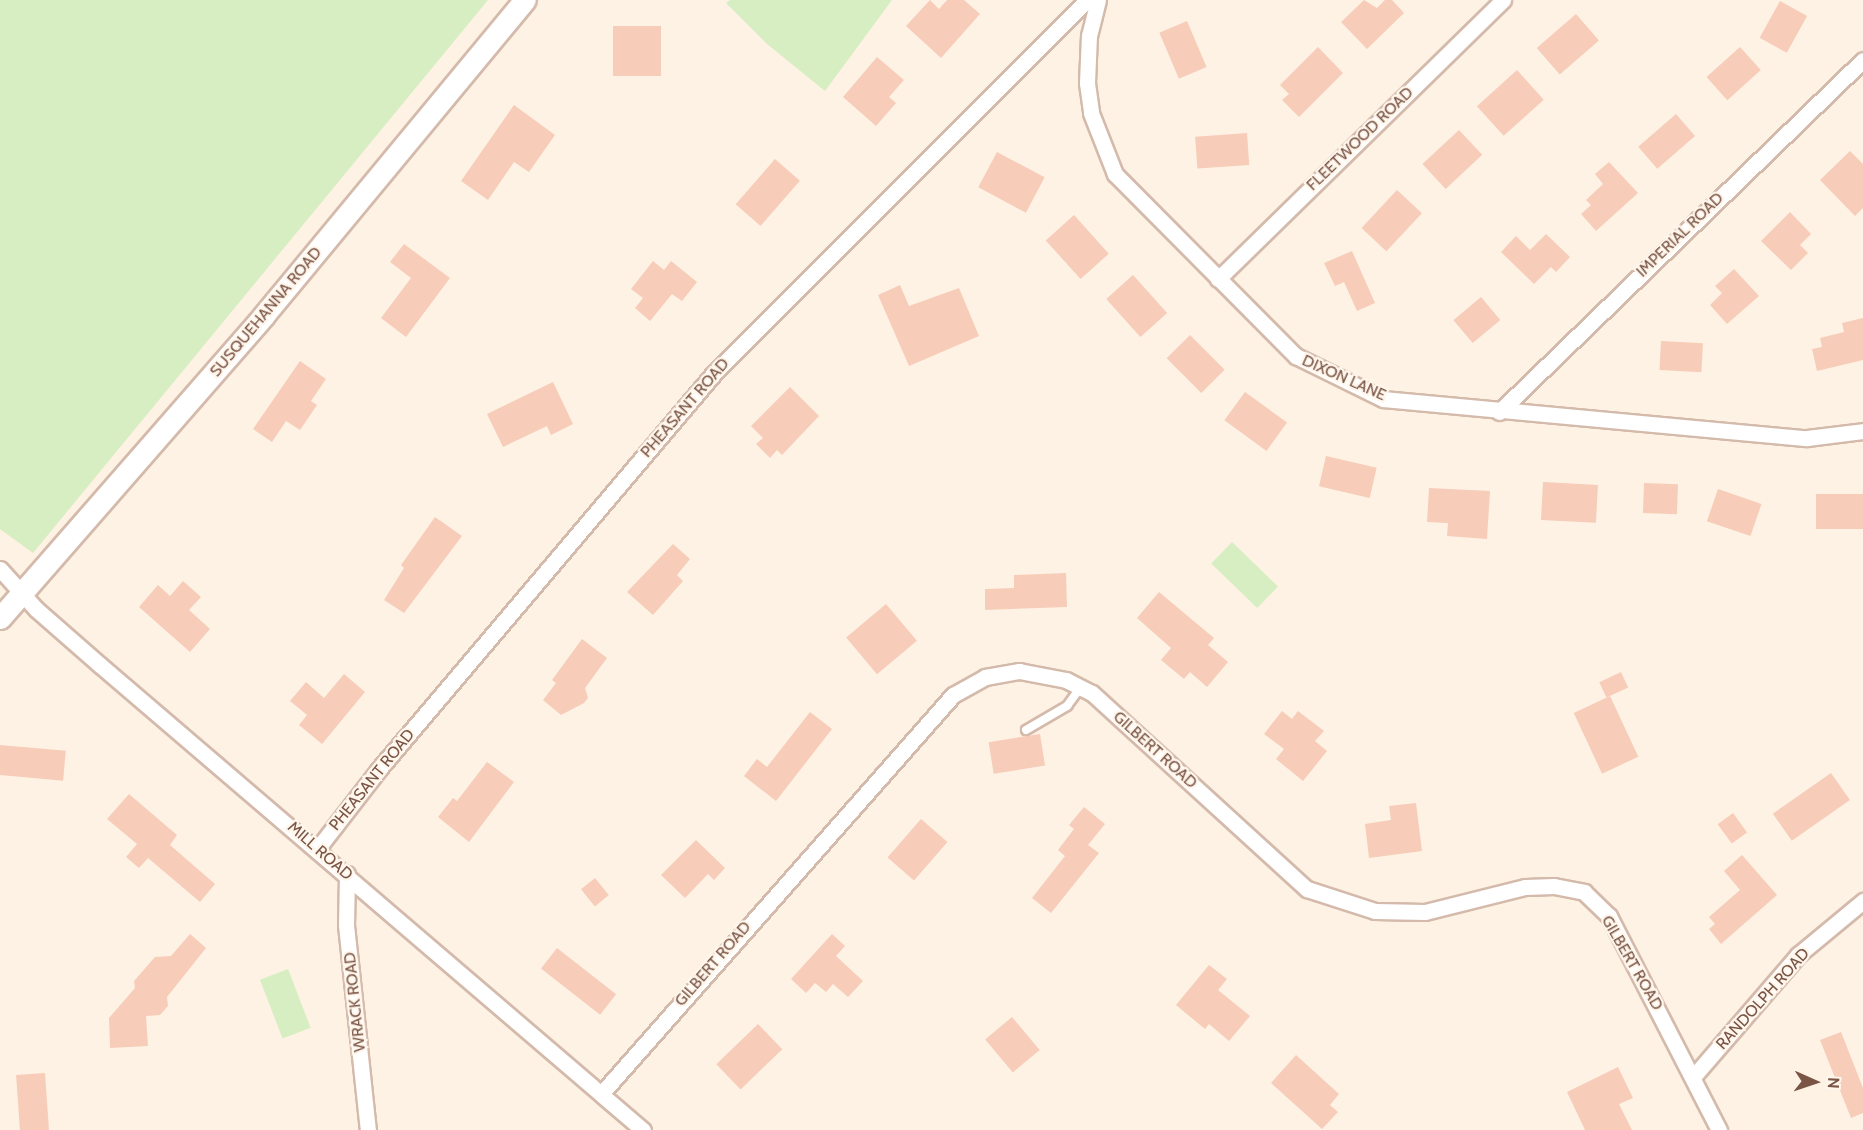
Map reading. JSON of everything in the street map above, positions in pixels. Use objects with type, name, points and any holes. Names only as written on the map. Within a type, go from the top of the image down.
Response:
[{"type":"main road","name":"SUSQUEHANNA ROAD","points":[[0,618],[258,323],[525,0]]},
{"type":"street","name":"PHEASANT ROAD","points":[[318,848],[379,769],[715,372],[1087,0]]},
{"type":"street","name":"DIXON LANE","points":[[1098,0],[1089,36],[1088,83],[1091,113],[1101,144],[1115,174],[1296,356],[1383,399],[1499,412],[1807,438],[1863,432]]},
{"type":"street","name":"FLEETWOOD ROAD","points":[[1218,279],[1503,0]]},
{"type":"street","name":"IMPERIAL ROAD","points":[[1499,412],[1863,60]]},
{"type":"street","name":"MILL ROAD","points":[[0,569],[21,593],[152,710],[318,848],[643,1130]]},
{"type":"street","name":"GILBERT ROAD","points":[[601,1094],[952,695],[985,677],[1019,671],[1066,680],[1092,693],[1307,889],[1376,911],[1425,912],[1525,886],[1554,886],[1584,892],[1609,916],[1694,1076],[1719,1130]]},
{"type":"street","name":"WRACK ROAD","points":[[347,874],[346,925],[368,1130]]},
{"type":"street","name":"RANDOLPH ROAD","points":[[1694,1076],[1798,955],[1863,901]]},
{"type":"lane","points":[[1026,730],[1067,706],[1081,687]]},
{"type":"green space","points":[[0,0],[488,0],[33,553],[0,529]]},
{"type":"green space","points":[[730,0],[892,0],[825,91],[767,44],[726,3]]},
{"type":"green space","points":[[1232,542],[1278,586],[1257,608],[1211,564]]},
{"type":"green space","points":[[288,969],[311,1028],[283,1039],[260,980]]},
{"type":"building","points":[[930,0],[939,9],[947,0],[964,0],[980,14],[941,58],[906,26]]},
{"type":"building","points":[[1364,0],[1377,8],[1385,0],[1392,0],[1404,13],[1367,49],[1341,22]]},
{"type":"building","points":[[1780,1],[1807,16],[1787,53],[1760,38]]},
{"type":"building","points":[[1576,14],[1599,40],[1560,75],[1537,48]]},
{"type":"building","points":[[1187,21],[1207,67],[1179,79],[1159,33]]},
{"type":"building","points":[[613,26],[661,26],[661,76],[613,76]]},
{"type":"building","points":[[1318,47],[1343,73],[1299,117],[1282,100],[1289,94],[1280,85]]},
{"type":"building","points":[[1740,47],[1761,70],[1727,100],[1707,77]]},
{"type":"building","points":[[877,57],[904,80],[889,97],[896,103],[876,126],[843,97]]},
{"type":"building","points":[[1517,70],[1544,100],[1504,136],[1477,106]]},
{"type":"building","points":[[514,105],[555,135],[529,172],[514,162],[488,200],[461,181]]},
{"type":"building","points":[[1676,114],[1695,136],[1657,169],[1638,147]]},
{"type":"building","points":[[1459,130],[1482,155],[1446,189],[1422,164]]},
{"type":"building","points":[[1247,133],[1249,165],[1197,169],[1195,137]]},
{"type":"building","points":[[1850,151],[1863,164],[1863,208],[1855,216],[1820,180]]},
{"type":"building","points":[[997,152],[1045,177],[1026,213],[978,187]]},
{"type":"building","points":[[775,159],[800,181],[761,226],[736,204]]},
{"type":"building","points":[[1609,162],[1638,193],[1596,231],[1581,214],[1591,205],[1586,200],[1603,184],[1595,174]]},
{"type":"building","points":[[1397,190],[1422,213],[1386,251],[1362,228]]},
{"type":"building","points":[[1790,212],[1811,234],[1800,245],[1808,253],[1791,270],[1761,241]]},
{"type":"building","points":[[1074,215],[1109,254],[1081,279],[1046,240]]},
{"type":"building","points":[[1546,234],[1570,257],[1556,272],[1551,267],[1534,284],[1501,252],[1516,236],[1530,250]]},
{"type":"building","points":[[404,244],[450,278],[406,337],[381,318],[411,278],[390,262]]},
{"type":"building","points":[[1352,251],[1375,303],[1357,311],[1344,282],[1335,286],[1324,263]]},
{"type":"building","points":[[653,261],[664,270],[671,261],[697,282],[682,301],[672,294],[650,321],[635,308],[643,298],[631,289]]},
{"type":"building","points":[[1734,269],[1759,296],[1727,324],[1710,305],[1722,293],[1715,286]]},
{"type":"building","points":[[1133,275],[1167,313],[1140,337],[1106,299]]},
{"type":"building","points":[[900,285],[909,306],[959,288],[979,336],[909,366],[878,295]]},
{"type":"building","points":[[1481,297],[1500,320],[1473,343],[1453,320]]},
{"type":"building","points":[[1863,318],[1863,360],[1817,371],[1812,349],[1822,347],[1820,338],[1844,332],[1842,323]]},
{"type":"building","points":[[1190,335],[1225,370],[1201,393],[1167,358]]},
{"type":"building","points":[[1661,341],[1703,343],[1701,372],[1659,370]]},
{"type":"building","points":[[300,361],[326,379],[311,401],[317,405],[300,430],[286,421],[272,442],[253,429]]},
{"type":"building","points":[[553,382],[573,424],[551,435],[547,426],[503,447],[487,414]]},
{"type":"building","points":[[790,387],[819,416],[782,455],[777,450],[770,458],[756,444],[763,438],[751,426]]},
{"type":"building","points":[[1245,392],[1287,423],[1266,451],[1224,420]]},
{"type":"building","points":[[1326,456],[1377,468],[1370,498],[1319,486]]},
{"type":"building","points":[[1543,482],[1598,485],[1596,523],[1541,520]]},
{"type":"building","points":[[1644,483],[1678,484],[1677,514],[1643,513]]},
{"type":"building","points":[[1429,488],[1490,491],[1487,539],[1447,536],[1448,523],[1427,522]]},
{"type":"building","points":[[1718,489],[1761,504],[1750,536],[1707,521]]},
{"type":"building","points":[[1816,494],[1863,494],[1863,529],[1816,529]]},
{"type":"building","points":[[435,517],[462,536],[404,613],[384,600],[404,568],[401,565]]},
{"type":"building","points":[[673,544],[690,559],[677,575],[683,581],[653,615],[627,592]]},
{"type":"building","points":[[1066,573],[1067,607],[985,610],[985,589],[1014,588],[1014,575]]},
{"type":"building","points":[[183,581],[201,597],[189,610],[210,629],[190,652],[139,607],[158,585],[170,596]]},
{"type":"building","points":[[1159,592],[1214,638],[1208,645],[1228,662],[1207,687],[1190,672],[1184,679],[1161,660],[1171,648],[1137,618]]},
{"type":"building","points":[[886,604],[917,641],[877,674],[846,637]]},
{"type":"building","points":[[582,639],[607,658],[585,688],[588,698],[584,703],[561,715],[543,700],[556,683],[552,680]]},
{"type":"building","points":[[1621,672],[1628,687],[1606,698],[1599,682]]},
{"type":"building","points":[[344,674],[365,692],[322,744],[299,725],[307,715],[290,701],[306,682],[324,698]]},
{"type":"building","points":[[1610,696],[1638,757],[1602,774],[1574,713]]},
{"type":"building","points":[[1282,711],[1292,719],[1298,711],[1324,731],[1315,741],[1327,751],[1303,781],[1276,759],[1284,749],[1264,734]]},
{"type":"building","points":[[810,712],[832,729],[776,801],[744,776],[757,759],[767,767]]},
{"type":"building","points":[[1040,734],[1045,766],[994,774],[989,742]]},
{"type":"building","points":[[0,745],[66,751],[63,781],[0,775]]},
{"type":"building","points":[[487,762],[514,782],[469,842],[438,817],[453,798],[457,801]]},
{"type":"building","points":[[1831,773],[1850,800],[1792,841],[1773,814]]},
{"type":"building","points":[[129,794],[177,835],[170,845],[215,884],[200,902],[148,858],[139,868],[126,857],[137,844],[107,819]]},
{"type":"building","points":[[1416,803],[1422,851],[1369,858],[1365,824],[1391,820],[1389,806]]},
{"type":"building","points":[[1084,807],[1105,824],[1088,845],[1099,853],[1051,913],[1032,898],[1065,856],[1058,850],[1074,829],[1069,825]]},
{"type":"building","points":[[1733,813],[1747,832],[1732,844],[1718,824]]},
{"type":"building","points":[[921,819],[947,842],[914,880],[888,857]]},
{"type":"building","points":[[696,840],[725,868],[714,880],[708,874],[685,898],[661,875]]},
{"type":"building","points":[[1742,855],[1777,895],[1721,944],[1709,929],[1715,924],[1709,917],[1740,890],[1724,871]]},
{"type":"building","points":[[595,878],[609,895],[595,906],[581,889]]},
{"type":"building","points":[[190,934],[206,948],[167,997],[168,1006],[160,1015],[146,1016],[148,1046],[110,1048],[109,1018],[135,988],[134,981],[155,957],[171,956]]},
{"type":"building","points":[[832,934],[845,946],[836,956],[863,981],[848,997],[833,984],[826,992],[815,983],[806,993],[791,979]]},
{"type":"building","points":[[557,948],[616,994],[600,1015],[541,968]]},
{"type":"building","points":[[1209,965],[1227,979],[1218,990],[1250,1016],[1229,1041],[1209,1024],[1205,1029],[1176,1005]]},
{"type":"building","points":[[1012,1017],[1040,1050],[1013,1072],[985,1039]]},
{"type":"building","points":[[758,1024],[782,1049],[741,1089],[716,1064]]},
{"type":"building","points":[[1841,1032],[1863,1088],[1863,1113],[1851,1118],[1820,1040]]},
{"type":"building","points":[[1296,1055],[1339,1094],[1330,1105],[1338,1112],[1322,1129],[1271,1083]]},
{"type":"building","points":[[1618,1067],[1633,1098],[1619,1104],[1632,1130],[1585,1130],[1567,1092]]},
{"type":"building","points":[[45,1073],[49,1130],[20,1130],[16,1075]]}]
